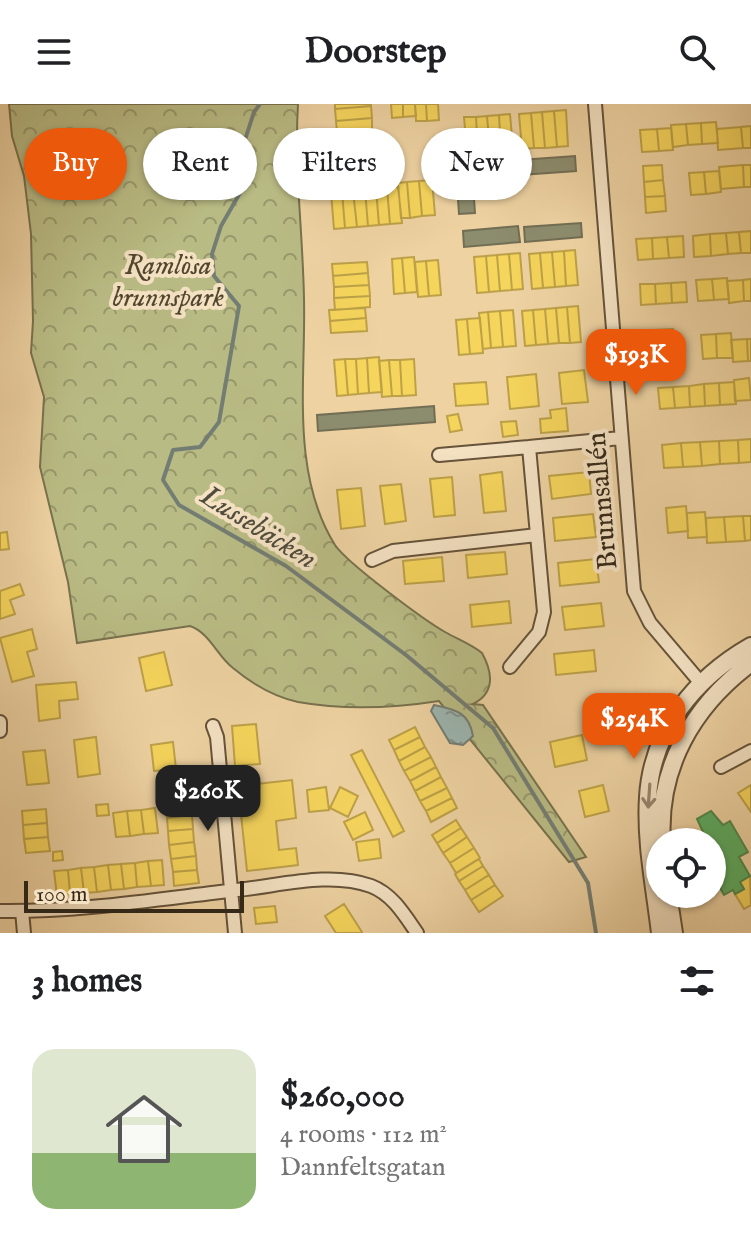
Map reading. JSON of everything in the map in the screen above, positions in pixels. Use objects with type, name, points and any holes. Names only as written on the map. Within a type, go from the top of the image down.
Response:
[{"type":"street","name":"Brunnsallén","points":[[595,104],[634,591],[650,623],[700,682]]},
{"type":"street","points":[[439,455],[621,438]]},
{"type":"street","points":[[510,667],[527,649],[543,623],[544,612],[529,447]]},
{"type":"street","points":[[372,560],[393,551],[537,535]]},
{"type":"street","points":[[660,933],[648,813],[654,760],[687,696],[713,670],[751,646]]},
{"type":"street","points":[[662,828],[663,802],[675,755],[701,709],[722,686],[751,663]]},
{"type":"street","points":[[0,722],[0,731]]},
{"type":"street","points":[[213,726],[217,737],[235,933]]},
{"type":"street","points":[[721,767],[751,751]]},
{"type":"street","points":[[0,911],[332,881],[368,885],[389,897],[417,933]]},
{"type":"street","points":[[670,908],[674,933]]},
{"type":"street","points":[[22,911],[24,933]]},
{"type":"green space","name":"Ramlösa brunnspark","points":[[9,104],[298,104],[298,128],[273,128],[273,200],[299,200],[304,299],[303,425],[311,488],[321,517],[335,545],[354,564],[421,616],[482,653],[490,682],[485,694],[473,704],[483,705],[586,857],[569,862],[439,701],[351,707],[289,700],[240,674],[203,634],[190,626],[77,643],[68,582],[40,467],[44,397],[31,353],[31,234],[27,200],[127,200],[127,128],[24,128],[24,176],[12,136]]},
{"type":"water","points":[[434,705],[460,713],[468,722],[473,736],[463,745],[450,743],[431,711]]},
{"type":"building: Homes","points":[[335,104],[371,104],[371,106],[335,109]]},
{"type":"building: Homes","points":[[391,104],[403,104],[403,117],[392,118]]},
{"type":"building: Homes","points":[[403,104],[415,104],[416,116],[403,117]]},
{"type":"building: Homes","points":[[415,104],[426,104],[427,121],[416,121]]},
{"type":"building: Homes","points":[[426,104],[438,104],[439,120],[427,121]]},
{"type":"building: Homes","points":[[371,106],[372,118],[336,121],[335,109]]},
{"type":"building: Homes","points":[[566,110],[568,146],[557,147],[554,111]]},
{"type":"building: Homes","points":[[554,111],[557,147],[545,148],[542,112]]},
{"type":"building: Homes","points":[[542,112],[545,148],[534,148],[531,113]]},
{"type":"building: Homes","points":[[531,113],[534,148],[532,128],[520,128],[519,114]]},
{"type":"building: Homes","points":[[510,114],[511,128],[500,128],[499,115]]},
{"type":"building: Homes","points":[[499,115],[500,128],[488,128],[487,116]]},
{"type":"building: Homes","points":[[487,116],[488,128],[477,128],[476,117]]},
{"type":"building: Homes","points":[[464,117],[476,117],[477,128],[465,128]]},
{"type":"building: Homes","points":[[372,118],[372,128],[337,128],[336,121]]},
{"type":"building: Homes","points":[[716,122],[718,143],[702,144],[701,123]]},
{"type":"building: Homes","points":[[701,123],[702,144],[688,145],[686,124]]},
{"type":"building: Homes","points":[[686,124],[688,145],[673,147],[671,125]]},
{"type":"building: Homes","points":[[751,126],[751,148],[743,148],[741,127]]},
{"type":"building: Homes","points":[[741,127],[743,148],[718,150],[717,129]]},
{"type":"building: Homes","points":[[671,128],[673,150],[659,151],[657,129]]},
{"type":"building: Homes","points":[[657,129],[659,151],[642,152],[640,130]]},
{"type":"building: Homes","points":[[662,165],[663,180],[644,182],[643,166]]},
{"type":"building: Homes","points":[[743,165],[751,165],[751,187],[744,187]]},
{"type":"building: Homes","points":[[743,165],[744,187],[721,189],[719,167]]},
{"type":"building: Homes","points":[[719,171],[721,192],[706,194],[704,172]]},
{"type":"building: Homes","points":[[704,172],[706,194],[691,195],[689,173]]},
{"type":"building: Homes","points":[[663,180],[665,196],[645,197],[644,182]]},
{"type":"building: Homes","points":[[419,181],[421,200],[434,200],[435,215],[422,216]]},
{"type":"building: Homes","points":[[419,181],[422,216],[410,218],[407,182]]},
{"type":"building: Homes","points":[[405,182],[410,218],[401,218],[399,200],[405,200]]},
{"type":"building: Homes","points":[[665,196],[666,211],[646,213],[645,197]]},
{"type":"building: Homes","points":[[332,200],[343,200],[345,228],[334,229]]},
{"type":"building: Homes","points":[[343,200],[354,200],[357,227],[345,228]]},
{"type":"building: Homes","points":[[354,200],[366,200],[368,226],[357,227]]},
{"type":"building: Homes","points":[[366,200],[377,200],[379,225],[368,226]]},
{"type":"building: Homes","points":[[377,200],[388,200],[390,224],[379,225]]},
{"type":"building: Homes","points":[[388,200],[399,200],[402,223],[390,224]]},
{"type":"building: Homes","points":[[751,231],[751,253],[741,253],[739,232]]},
{"type":"building: Homes","points":[[739,232],[741,253],[728,254],[726,233]]},
{"type":"building: Homes","points":[[726,233],[728,254],[711,256],[710,234]]},
{"type":"building: Homes","points":[[710,234],[711,256],[694,257],[693,236]]},
{"type":"building: Homes","points":[[683,236],[684,257],[669,258],[667,237]]},
{"type":"building: Homes","points":[[667,237],[669,258],[653,259],[652,238]]},
{"type":"building: Homes","points":[[652,238],[653,259],[638,260],[636,239]]},
{"type":"building: Homes","points":[[575,250],[578,285],[566,286],[564,251]]},
{"type":"building: Homes","points":[[564,251],[566,286],[555,287],[552,252]]},
{"type":"building: Homes","points":[[552,252],[555,287],[543,288],[540,253]]},
{"type":"building: Homes","points":[[520,253],[523,289],[512,290],[509,254]]},
{"type":"building: Homes","points":[[540,253],[543,288],[532,289],[529,254]]},
{"type":"building: Homes","points":[[509,254],[512,290],[500,291],[497,255]]},
{"type":"building: Homes","points":[[497,255],[500,291],[489,292],[486,256]]},
{"type":"building: Homes","points":[[486,256],[489,292],[477,293],[474,257]]},
{"type":"building: Homes","points":[[414,257],[417,292],[405,293],[402,258]]},
{"type":"building: Homes","points":[[402,258],[405,293],[394,294],[392,259]]},
{"type":"building: Homes","points":[[438,260],[441,295],[429,296],[426,261]]},
{"type":"building: Homes","points":[[426,261],[429,296],[418,297],[415,262]]},
{"type":"building: Homes","points":[[367,262],[368,273],[333,276],[332,264]]},
{"type":"building: Homes","points":[[368,273],[369,285],[334,287],[333,276]]},
{"type":"building: Homes","points":[[727,278],[729,299],[714,300],[712,279]]},
{"type":"building: Homes","points":[[712,279],[714,300],[698,301],[696,280]]},
{"type":"building: Homes","points":[[751,279],[751,301],[744,301],[743,280]]},
{"type":"building: Homes","points":[[743,280],[744,301],[729,303],[727,281]]},
{"type":"building: Homes","points":[[686,282],[687,302],[672,303],[671,283]]},
{"type":"building: Homes","points":[[671,283],[672,303],[656,304],[655,284]]},
{"type":"building: Homes","points":[[640,284],[655,284],[656,304],[641,305]]},
{"type":"building: Homes","points":[[369,285],[370,296],[334,298],[334,287]]},
{"type":"building: Homes","points":[[370,296],[370,307],[335,310],[334,298]]},
{"type":"building: Homes","points":[[578,306],[581,342],[570,343],[567,307]]},
{"type":"building: Homes","points":[[567,307],[570,343],[559,343],[556,308]]},
{"type":"building: Homes","points":[[365,308],[366,318],[330,321],[329,310]]},
{"type":"building: Homes","points":[[556,308],[559,343],[548,344],[545,309]]},
{"type":"building: Homes","points":[[545,309],[548,344],[536,345],[533,310]]},
{"type":"building: Homes","points":[[513,310],[516,346],[503,347],[500,311]]},
{"type":"building: Homes","points":[[533,310],[536,345],[525,346],[522,311]]},
{"type":"building: Homes","points":[[500,311],[503,347],[491,348],[488,312]]},
{"type":"building: Homes","points":[[488,312],[491,348],[483,349],[479,313]]},
{"type":"building: Homes","points":[[366,318],[367,331],[331,333],[330,321]]},
{"type":"building: Homes","points":[[480,318],[483,353],[470,354],[467,319]]},
{"type":"building: Homes","points":[[467,319],[470,354],[459,355],[456,320]]},
{"type":"building: Homes","points":[[673,329],[674,344],[655,346],[654,330]]},
{"type":"building: Homes","points":[[731,333],[733,358],[717,358],[716,334]]},
{"type":"building: Homes","points":[[716,334],[717,358],[703,359],[701,335]]},
{"type":"building: Homes","points":[[747,339],[748,361],[733,362],[731,340]]},
{"type":"building: Homes","points":[[747,339],[751,339],[751,361],[748,361]]},
{"type":"building: Homes","points":[[674,344],[675,360],[656,361],[655,346]]},
{"type":"building: Homes","points":[[379,357],[382,392],[369,393],[367,358]]},
{"type":"building: Homes","points":[[367,358],[369,393],[358,394],[356,359]]},
{"type":"building: Homes","points":[[345,359],[356,359],[358,394],[348,395]]},
{"type":"building: Homes","points":[[345,359],[348,395],[337,396],[334,360]]},
{"type":"building: Homes","points":[[414,359],[416,395],[402,396],[400,360]]},
{"type":"building: Homes","points":[[389,360],[392,396],[382,397],[379,361]]},
{"type":"building: Homes","points":[[389,360],[400,360],[402,396],[392,396]]},
{"type":"building: Homes","points":[[675,360],[676,375],[657,376],[656,361]]},
{"type":"building: Homes","points":[[584,370],[588,402],[562,404],[559,373]]},
{"type":"building: Homes","points":[[536,374],[539,406],[510,409],[507,377]]},
{"type":"building: Homes","points":[[749,378],[751,400],[735,401],[734,380]]},
{"type":"building: Homes","points":[[486,382],[488,404],[456,406],[454,384]]},
{"type":"building: Homes","points":[[734,382],[736,404],[720,405],[719,383]]},
{"type":"building: Homes","points":[[719,383],[720,405],[705,406],[704,384]]},
{"type":"building: Homes","points":[[704,384],[705,406],[690,407],[689,386]]},
{"type":"building: Homes","points":[[689,386],[690,407],[675,408],[673,387]]},
{"type":"building: Homes","points":[[673,387],[675,408],[660,409],[658,388]]},
{"type":"building: Homes","points":[[566,408],[568,431],[541,433],[540,419],[551,418],[550,410]]},
{"type":"building: Homes","points":[[458,414],[462,430],[450,432],[447,416]]},
{"type":"building: Homes","points":[[516,421],[518,435],[503,437],[501,422]]},
{"type":"building: Homes","points":[[751,439],[751,462],[739,463],[738,440]]},
{"type":"building: Homes","points":[[738,440],[739,463],[720,464],[719,441]]},
{"type":"building: Homes","points":[[719,441],[720,464],[702,466],[700,442]]},
{"type":"building: Homes","points":[[700,442],[702,466],[683,467],[681,443]]},
{"type":"building: Homes","points":[[681,443],[683,467],[664,468],[662,445]]},
{"type":"building: Homes","points":[[502,472],[506,511],[484,513],[480,475]]},
{"type":"building: Homes","points":[[589,472],[591,494],[552,499],[549,476]]},
{"type":"building: Homes","points":[[452,477],[455,515],[434,517],[430,479]]},
{"type":"building: Homes","points":[[401,484],[406,521],[385,524],[380,486]]},
{"type":"building: Homes","points":[[361,488],[365,526],[341,529],[337,490]]},
{"type":"building: Homes","points":[[686,506],[688,531],[668,533],[666,508]]},
{"type":"building: Homes","points":[[705,512],[707,537],[688,538],[687,513]]},
{"type":"building: Homes","points":[[593,514],[596,537],[555,541],[553,518]]},
{"type":"building: Homes","points":[[743,516],[745,541],[726,542],[724,517]]},
{"type":"building: Homes","points":[[743,516],[751,516],[751,540],[745,541]]},
{"type":"building: Homes","points":[[724,517],[726,542],[707,543],[706,518]]},
{"type":"building: Homes","points":[[7,532],[9,549],[0,550],[0,533]]},
{"type":"building: Homes","points":[[505,552],[507,574],[468,578],[466,555]]},
{"type":"building: Homes","points":[[442,557],[444,581],[405,584],[403,561]]},
{"type":"building: Homes","points":[[596,559],[599,582],[560,586],[558,563]]},
{"type":"building: Homes","points":[[20,584],[24,595],[10,600],[15,614],[0,619],[0,591]]},
{"type":"building: Homes","points":[[509,601],[511,623],[472,627],[470,605]]},
{"type":"building: Homes","points":[[601,603],[604,626],[565,630],[562,607]]},
{"type":"building: Homes","points":[[32,629],[37,649],[27,652],[34,676],[12,682],[0,638]]},
{"type":"building: Homes","points":[[594,650],[596,671],[556,675],[554,654]]},
{"type":"building: Homes","points":[[164,652],[172,685],[146,691],[139,658]]},
{"type":"building: Homes","points":[[76,682],[78,699],[59,701],[60,718],[39,721],[36,685]]},
{"type":"building: Homes","points":[[256,724],[260,764],[235,766],[232,726]]},
{"type":"building: Homes","points":[[415,727],[420,737],[394,750],[389,740]]},
{"type":"building: Homes","points":[[582,735],[587,760],[555,767],[550,742]]},
{"type":"building: Homes","points":[[96,737],[100,774],[78,777],[74,740]]},
{"type":"building: Homes","points":[[420,737],[425,747],[399,761],[394,750]]},
{"type":"building: Homes","points":[[173,742],[176,769],[154,771],[151,745]]},
{"type":"building: Homes","points":[[425,747],[431,757],[404,771],[399,761]]},
{"type":"building: Homes","points":[[45,750],[49,783],[27,785],[23,752]]},
{"type":"building: Homes","points":[[362,750],[404,831],[393,837],[351,755]]},
{"type":"building: Homes","points":[[431,757],[436,767],[410,781],[404,771]]},
{"type":"building: Homes","points":[[436,767],[441,777],[415,791],[410,781]]},
{"type":"building: Homes","points":[[441,777],[447,788],[420,801],[415,791]]},
{"type":"building: Homes","points":[[292,780],[296,818],[276,821],[279,850],[296,848],[298,865],[247,871],[238,786]]},
{"type":"building: Homes","points":[[603,785],[609,811],[585,817],[579,791]]},
{"type":"building: Homes","points":[[751,785],[751,812],[738,793]]},
{"type":"building: Homes","points":[[326,787],[329,810],[309,812],[307,790]]},
{"type":"building: Homes","points":[[340,787],[358,796],[348,817],[330,808]]},
{"type":"building: Homes","points":[[447,788],[452,798],[426,811],[420,801]]},
{"type":"building: Homes","points":[[208,791],[209,802],[199,803],[199,792]]},
{"type":"building: Homes","points":[[452,798],[457,808],[431,822],[426,811]]},
{"type":"building: Homes","points":[[190,802],[192,815],[167,818],[165,804]]},
{"type":"building: Homes","points":[[108,804],[109,815],[97,816],[96,805]]},
{"type":"building: Homes","points":[[155,808],[158,833],[144,834],[141,810]]},
{"type":"building: Homes","points":[[46,809],[47,823],[23,825],[22,811]]},
{"type":"building: Homes","points":[[141,810],[144,834],[130,836],[127,811]]},
{"type":"building: Homes","points":[[127,811],[130,836],[116,837],[113,813]]},
{"type":"building: Homes","points":[[365,812],[373,830],[353,840],[344,822]]},
{"type":"building: Homes","points":[[192,815],[193,829],[168,831],[167,818]]},
{"type":"building: Homes","points":[[456,820],[461,828],[437,843],[432,835]]},
{"type":"building: Homes","points":[[47,823],[48,837],[24,839],[23,825]]},
{"type":"building: Homes","points":[[461,828],[467,837],[443,853],[437,843]]},
{"type":"building: Homes","points":[[193,829],[194,842],[169,845],[168,831]]},
{"type":"building: Homes","points":[[48,837],[50,851],[26,853],[24,839]]},
{"type":"building: Homes","points":[[467,837],[474,848],[450,863],[443,853]]},
{"type":"building: Homes","points":[[379,839],[381,858],[359,861],[356,842]]},
{"type":"building: Homes","points":[[194,842],[196,856],[171,859],[169,845]]},
{"type":"building: Homes","points":[[474,848],[480,858],[456,873],[450,863]]},
{"type":"building: Homes","points":[[62,851],[63,860],[53,861],[53,852]]},
{"type":"building: Homes","points":[[196,856],[197,870],[173,872],[171,859]]},
{"type":"building: Homes","points":[[479,859],[483,866],[459,881],[455,874]]},
{"type":"building: Homes","points":[[162,860],[164,885],[151,886],[148,861]]},
{"type":"building: Homes","points":[[148,861],[151,886],[137,887],[135,863]]},
{"type":"building: Homes","points":[[135,863],[137,887],[124,889],[121,864]]},
{"type":"building: Homes","points":[[121,864],[124,889],[111,890],[108,865]]},
{"type":"building: Homes","points":[[108,865],[111,890],[97,892],[94,867]]},
{"type":"building: Homes","points":[[483,866],[489,875],[465,890],[459,881]]},
{"type":"building: Homes","points":[[94,867],[97,892],[84,893],[81,868]]},
{"type":"building: Homes","points":[[81,868],[84,893],[70,894],[68,870]]},
{"type":"building: Homes","points":[[68,870],[70,894],[57,896],[54,871]]},
{"type":"building: Homes","points":[[197,870],[199,883],[174,886],[173,872]]},
{"type":"building: Homes","points":[[489,875],[495,885],[471,900],[465,890]]},
{"type":"building: Homes","points":[[750,876],[751,905],[744,909],[735,894],[744,889],[740,882]]},
{"type":"building: Homes","points":[[495,885],[503,896],[479,912],[471,900]]},
{"type":"building: Homes","points":[[344,904],[362,932],[336,933],[325,916]]},
{"type":"building: Homes","points":[[275,906],[277,922],[256,924],[254,908]]},
{"type":"building: Public","points":[[711,811],[723,825],[730,821],[748,852],[739,857],[750,876],[740,882],[744,889],[735,894],[733,890],[726,894],[726,828],[701,828],[697,819]]},
{"type":"building: Industry","points":[[575,156],[576,171],[532,174],[532,159]]},
{"type":"building: Industry","points":[[458,200],[474,200],[475,213],[459,214]]},
{"type":"building: Industry","points":[[581,223],[582,237],[525,242],[524,227]]},
{"type":"building: Industry","points":[[518,226],[520,242],[464,247],[463,231]]},
{"type":"building: Industry","points":[[434,406],[435,422],[318,431],[317,415]]},
{"type":"waterway","name":"Lussebäcken","points":[[260,104],[254,112],[243,146],[244,186],[221,226],[212,254],[214,276],[239,306],[219,422],[200,447],[173,450],[163,480],[179,505],[286,566],[406,655],[493,728],[588,883],[596,933]]}]
